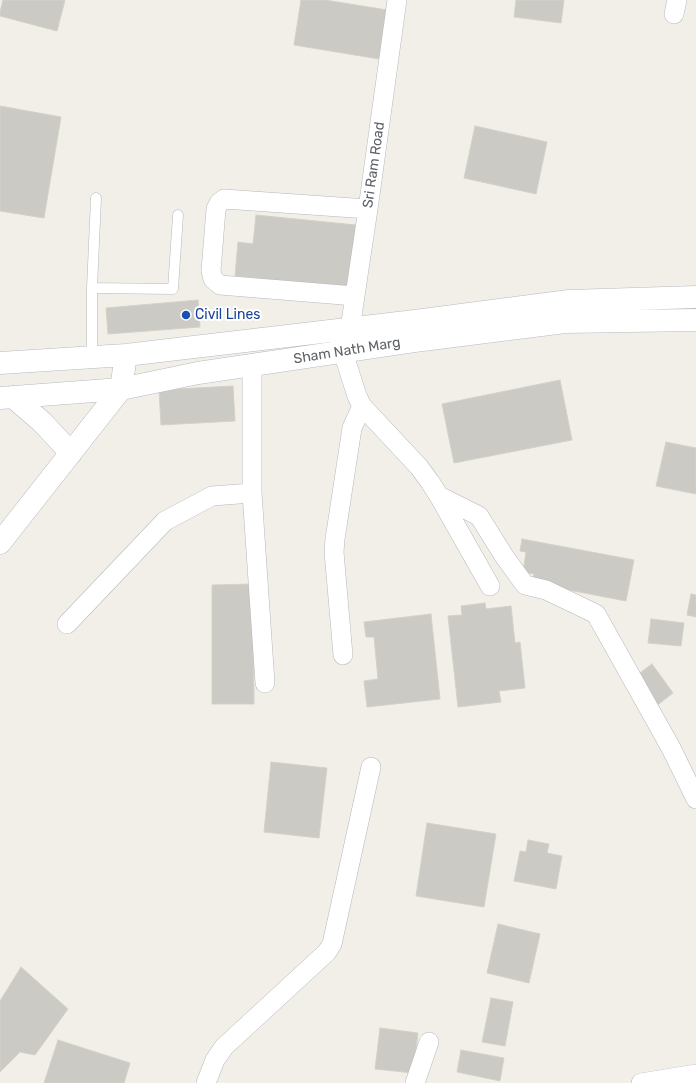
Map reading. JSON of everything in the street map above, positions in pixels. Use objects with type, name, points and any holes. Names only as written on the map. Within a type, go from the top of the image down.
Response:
[{"type":"main road","name":"Sham Nath Marg","points":[[0,363],[126,355],[350,329],[569,301],[696,297]]},
{"type":"main road","name":"Sham Nath Marg","points":[[7,397],[121,389],[198,373],[421,340],[565,322],[696,320]]},
{"type":"main road","points":[[0,542],[121,389],[126,355]]},
{"type":"main road","points":[[7,397],[42,422],[71,453]]},
{"type":"street","name":"Sri Ram Road","points":[[350,329],[397,0]]},
{"type":"street","points":[[355,296],[220,285],[213,279],[211,271],[216,209],[218,203],[224,199],[368,209]]},
{"type":"street","points":[[343,352],[356,396],[362,406],[419,467],[439,496],[490,586]]},
{"type":"street","points":[[252,365],[252,494],[265,683]]},
{"type":"street","points":[[343,655],[334,552],[335,538],[352,428],[362,406]]},
{"type":"street","points":[[67,624],[164,520],[212,496],[252,494]]},
{"type":"street","points":[[439,496],[479,516],[504,556],[525,585],[546,590],[596,614],[671,748],[696,799]]},
{"type":"street","points":[[206,1083],[215,1060],[224,1047],[327,952],[332,944],[371,767]]},
{"type":"street","points":[[415,1083],[429,1042]]},
{"type":"street","points":[[641,1083],[696,1074]]},
{"type":"lane","points":[[92,357],[92,288],[96,198]]},
{"type":"lane","points":[[92,288],[173,289],[178,215]]},
{"type":"building","points":[[3,0],[65,0],[57,31],[0,16]]},
{"type":"building","points":[[301,0],[325,0],[387,10],[379,59],[294,45]]},
{"type":"building","points":[[516,0],[564,0],[561,23],[514,17]]},
{"type":"building","points":[[0,106],[61,117],[44,218],[0,211]]},
{"type":"building","points":[[475,126],[547,142],[536,194],[464,178]]},
{"type":"building","points":[[256,215],[356,225],[350,287],[235,276],[238,242],[253,244]]},
{"type":"building","points":[[198,300],[200,327],[108,334],[106,308]]},
{"type":"building","points":[[560,380],[572,440],[454,463],[442,404]]},
{"type":"building","points":[[233,386],[235,421],[161,425],[159,390]]},
{"type":"building","points":[[666,442],[696,448],[696,494],[656,486]]},
{"type":"building","points":[[522,539],[634,560],[626,601],[532,583],[534,574],[523,572],[526,552],[520,551]]},
{"type":"building","points":[[253,584],[254,704],[212,704],[212,585]]},
{"type":"building","points":[[691,594],[696,595],[696,617],[687,615]]},
{"type":"building","points":[[485,603],[486,609],[511,606],[515,643],[520,642],[525,688],[499,691],[501,702],[458,707],[448,616],[462,615],[461,606]]},
{"type":"building","points":[[431,614],[440,699],[367,707],[364,681],[378,679],[374,637],[366,637],[364,622]]},
{"type":"building","points":[[651,619],[684,623],[681,646],[648,643]]},
{"type":"building","points":[[652,664],[673,693],[655,707],[633,678]]},
{"type":"building","points":[[271,762],[327,768],[319,838],[264,832]]},
{"type":"building","points":[[427,823],[496,834],[484,907],[416,896]]},
{"type":"building","points":[[528,840],[549,844],[547,853],[562,856],[556,889],[514,881],[520,851],[526,852]]},
{"type":"building","points":[[498,924],[540,934],[529,983],[487,973]]},
{"type":"building","points":[[21,967],[68,1009],[35,1055],[20,1052],[0,1072],[0,1001]]},
{"type":"building","points":[[491,998],[513,1002],[505,1046],[482,1042]]},
{"type":"building","points":[[380,1028],[418,1033],[413,1073],[375,1069]]},
{"type":"building","points":[[58,1040],[130,1063],[124,1083],[44,1083]]},
{"type":"building","points":[[461,1050],[504,1058],[500,1081],[457,1072]]},
{"type":"place","name":"Civil Lines","points":[[186,315]]}]
